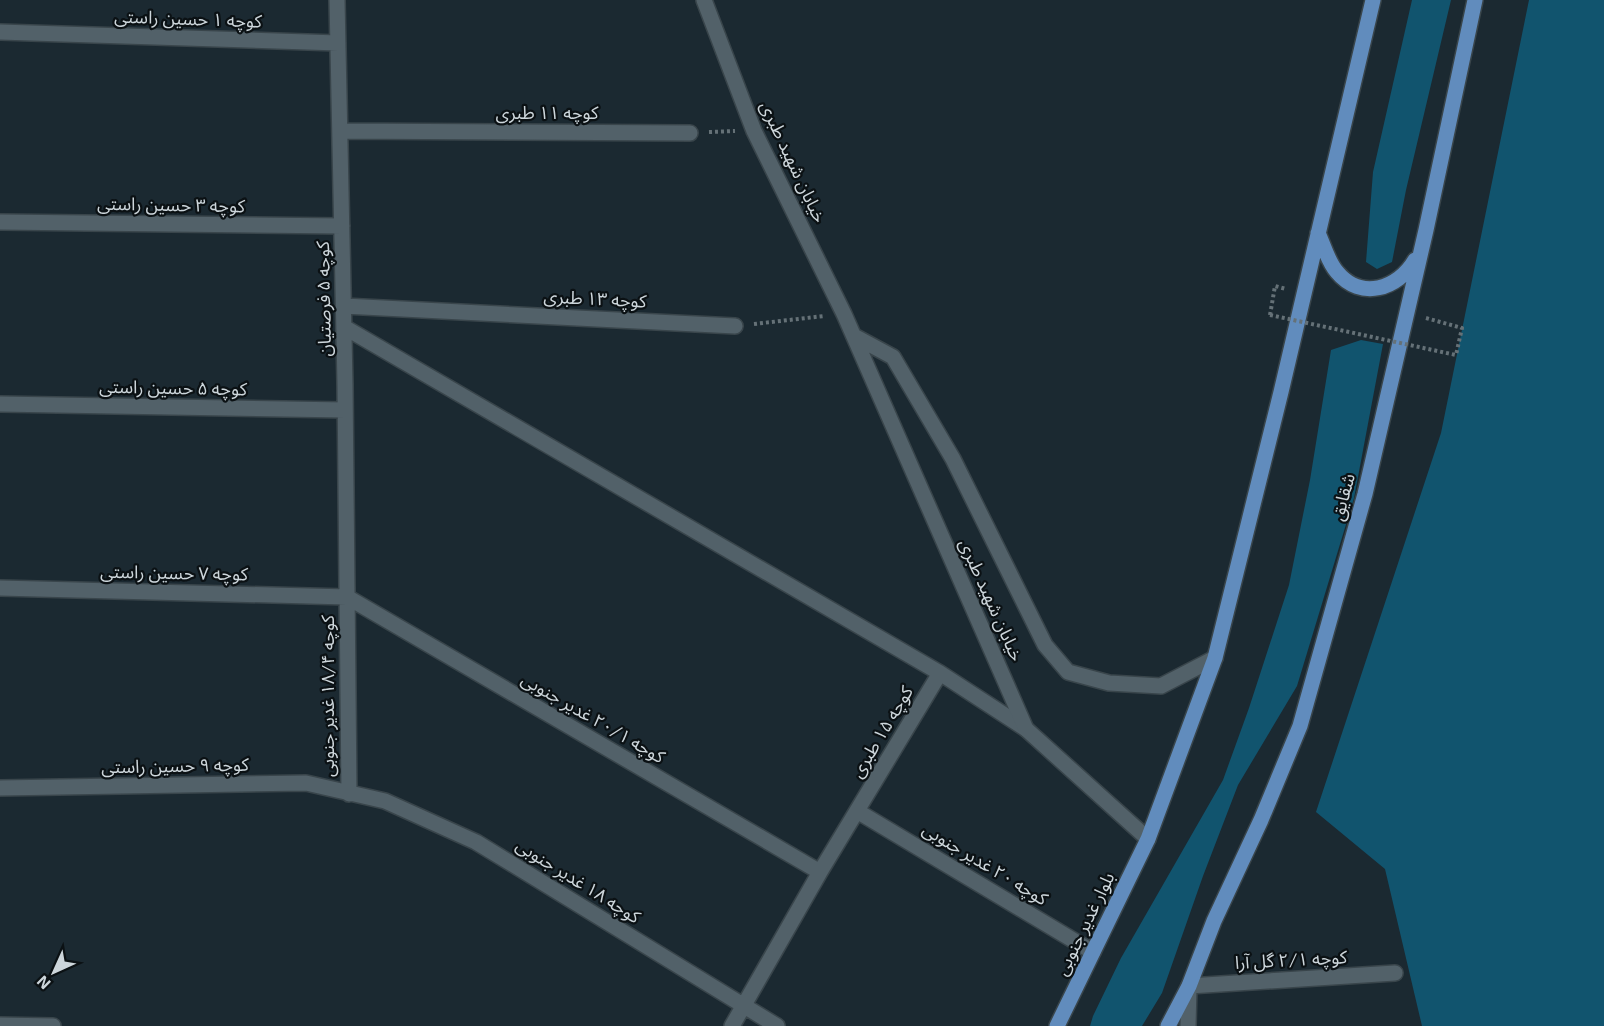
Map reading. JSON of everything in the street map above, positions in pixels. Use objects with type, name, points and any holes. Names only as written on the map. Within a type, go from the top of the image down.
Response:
[{"type":"main road","points":[[1148,839],[1215,658],[1373,0]]},
{"type":"main road","name":"شقایق","points":[[1189,986],[1300,726],[1365,494],[1467,47],[1475,0]]},
{"type":"main road","points":[[1318,233],[1335,270],[1344,279],[1359,286],[1375,289],[1394,284],[1408,271],[1422,249]]},
{"type":"main road","name":"بلوار غدیر جنوبی","points":[[1057,1026],[1148,839]]},
{"type":"main road","points":[[1168,1026],[1189,986]]},
{"type":"street","name":"کوچه ۵ فرصتیان","points":[[337,0],[344,306],[347,597]]},
{"type":"street","name":"خیابان شهید طبری","points":[[704,0],[754,131],[844,314],[1026,729],[1148,839]]},
{"type":"street","name":"کوچه ۱ حسین راستی","points":[[0,32],[338,43]]},
{"type":"street","name":"کوچه ۱۱ طبری","points":[[340,131],[690,133]]},
{"type":"street","name":"کوچه ۳ حسین راستی","points":[[0,222],[342,226]]},
{"type":"street","name":"کوچه ۱۳ طبری","points":[[344,306],[735,326]]},
{"type":"street","points":[[344,327],[940,673],[1026,729]]},
{"type":"street","name":"خیابان شهید طبری","points":[[854,336],[893,357],[953,459],[1045,645],[1068,672],[1109,683],[1161,687],[1215,658]]},
{"type":"street","name":"کوچه ۵ حسین راستی","points":[[0,404],[345,410]]},
{"type":"street","name":"کوچه ۷ حسین راستی","points":[[0,588],[347,597]]},
{"type":"street","name":"کوچه ۱۸/۴ غدیر جنوبی","points":[[347,597],[349,794]]},
{"type":"street","name":"کوچه ۲۰/۱ غدیر جنوبی","points":[[347,597],[819,872]]},
{"type":"street","name":"کوچه ۱۵ طبری","points":[[732,1026],[819,872],[940,673]]},
{"type":"street","name":"کوچه ۹ حسین راستی","points":[[0,788],[306,783],[349,794]]},
{"type":"street","name":"کوچه ۱۸ غدیر جنوبی","points":[[349,794],[385,801],[476,842],[777,1026]]},
{"type":"street","name":"کوچه ۲۰ غدیر جنوبی","points":[[857,811],[1093,952]]},
{"type":"street","name":"کوچه ۲/۱ گل آرا","points":[[1189,986],[1395,973]]},
{"type":"street","points":[[1188,1026],[1189,986]]},
{"type":"street","points":[[0,1025],[53,1026]]},
{"type":"path","points":[[690,133],[754,131]]},
{"type":"path","points":[[1275,286],[1270,315],[1456,355],[1462,328],[1406,313]]},
{"type":"path","points":[[735,326],[844,314]]},
{"type":"shaded area","points":[[1412,0],[1451,0],[1406,190],[1392,262],[1377,269],[1366,262],[1373,172]]},
{"type":"shaded area","points":[[1529,0],[1604,0],[1604,1026],[1422,1026],[1385,869],[1316,812],[1441,433]]},
{"type":"shaded area","points":[[1361,340],[1383,344],[1354,498],[1297,686],[1238,785],[1162,993],[1142,1026],[1090,1026],[1121,958],[1223,780],[1289,585],[1310,480],[1331,350]]}]
